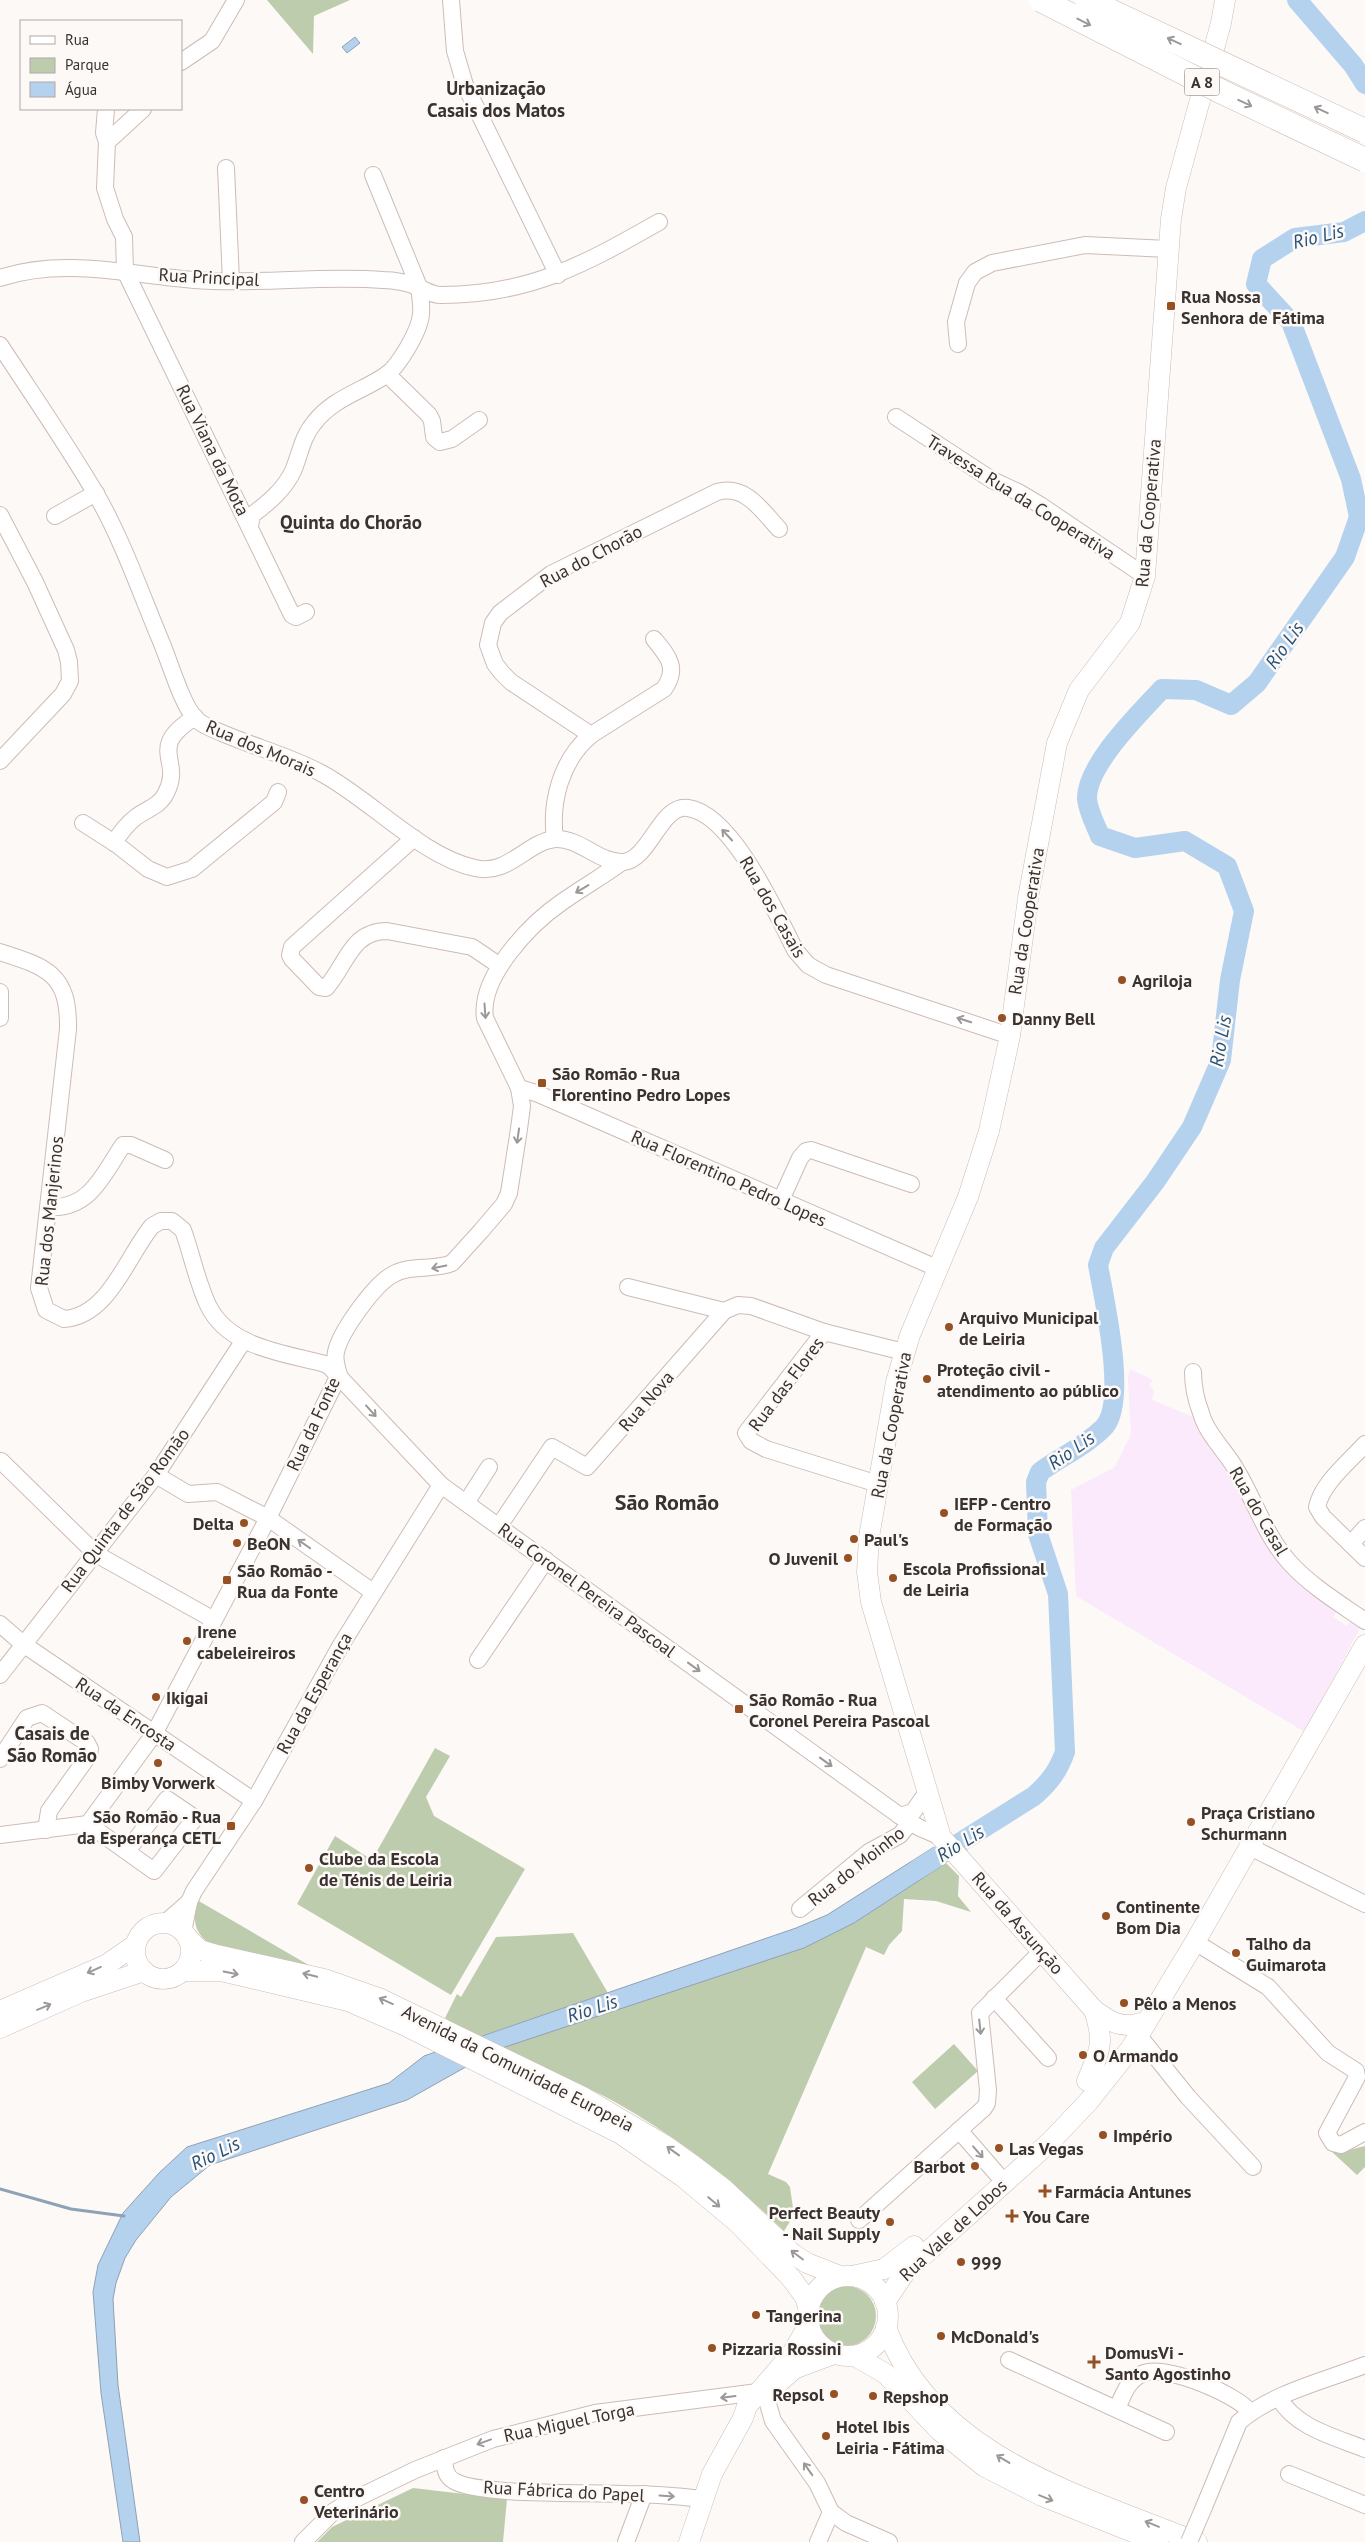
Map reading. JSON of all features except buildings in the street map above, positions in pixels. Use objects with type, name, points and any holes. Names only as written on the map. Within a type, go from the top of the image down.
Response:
[{"type":"highway","name":"A 8","points":[[1041,0],[1222,92],[1365,160]]},
{"type":"highway","name":"A 8","points":[[1087,0],[1365,131]]},
{"type":"main road","name":"Rua da Cooperativa","points":[[942,1837],[871,1602],[868,1583],[869,1536],[896,1382],[904,1352],[958,1224],[989,1130],[1010,1036],[1028,898],[1057,743],[1078,690],[1130,623],[1145,576],[1168,249],[1176,188],[1221,23],[1225,0]]},
{"type":"main road","name":"Rua Vale de Lobos","points":[[885,2302],[906,2271],[1051,2141],[1077,2115],[1109,2076],[1195,1942],[1365,1645]]},
{"type":"main road","name":"Rua da Assunção","points":[[942,1837],[970,1869],[1036,1957],[1101,2015],[1118,2045]]},
{"type":"main road","points":[[0,2011],[106,1965],[135,1945],[143,1932],[150,1926],[179,1931],[190,1959],[183,1971]]},
{"type":"main road","name":"Avenida da Comunidade Europeia","points":[[179,1931],[200,1950],[291,1970],[351,1987],[381,1999],[441,2036],[528,2079],[621,2134],[698,2189],[738,2222],[778,2262],[801,2290],[808,2316]]},
{"type":"main road","points":[[0,2028],[81,1992],[144,1971],[138,1963],[135,1945]]},
{"type":"main road","name":"Avenida da Comunidade Europeia","points":[[144,1971],[159,1978],[176,1976],[183,1971],[221,1971],[318,1993],[441,2036]]},
{"type":"main road","name":"Rua da Assunção","points":[[1087,2081],[1101,2045],[1101,2015]]},
{"type":"main road","points":[[1101,2015],[1125,2026],[1144,2024]]},
{"type":"main road","name":"Rua Vale de Lobos","points":[[846,2276],[872,2273],[897,2260],[1049,2127],[1118,2045],[1144,2024]]},
{"type":"main road","name":"Rua Vale de Lobos","points":[[1109,2076],[1118,2055],[1118,2045]]},
{"type":"main road","name":"Avenida da Comunidade Europeia","points":[[528,2079],[583,2096],[663,2144],[724,2189],[793,2254],[807,2263],[846,2276]]},
{"type":"main road","points":[[765,2390],[793,2352],[820,2287],[846,2276],[872,2284],[887,2306],[886,2327],[881,2338],[873,2347],[855,2356]]},
{"type":"main road","points":[[808,2316],[817,2342],[834,2354]]},
{"type":"main road","points":[[886,2327],[901,2360],[919,2386],[952,2420],[986,2449],[1040,2478],[1197,2542]]},
{"type":"main road","points":[[688,2542],[702,2499],[721,2455],[743,2418],[747,2406],[794,2369],[834,2354],[855,2356],[886,2374],[951,2441],[985,2467],[1042,2496],[1158,2542]]},
{"type":"street","points":[[182,61],[212,41],[236,0]]},
{"type":"street","points":[[451,0],[455,51],[467,91],[558,275]]},
{"type":"street","points":[[106,110],[104,133],[107,142],[105,188],[115,219],[124,237],[125,272]]},
{"type":"street","points":[[107,142],[142,110]]},
{"type":"street","points":[[226,168],[231,281]]},
{"type":"street","points":[[250,526],[252,515],[274,497],[289,478],[306,436],[322,414],[343,396],[387,374],[398,362],[420,322],[422,305],[419,287],[373,175]]},
{"type":"street","name":"Rua Principal","points":[[0,278],[32,270],[66,268],[125,272],[194,280],[384,280],[419,287],[428,293],[439,295],[464,293],[530,284],[558,275],[660,222]]},
{"type":"street","points":[[958,344],[956,322],[967,284],[975,272],[988,265],[1071,246],[1107,244],[1168,249]]},
{"type":"street","name":"Rua Viana da Mota","points":[[125,272],[292,615],[296,617],[306,612]]},
{"type":"street","name":"Rua dos Morais","points":[[0,345],[96,493],[170,661],[188,708],[194,718],[231,737],[324,775],[414,838],[464,866],[485,870],[504,865],[555,839]]},
{"type":"street","points":[[387,374],[429,415],[432,421],[434,437],[440,442],[452,439],[479,420]]},
{"type":"street","name":"Travessa Rua da Cooperativa","points":[[896,418],[992,480],[1033,501],[1145,576]]},
{"type":"street","name":"Rua do Chorão","points":[[591,735],[511,682],[495,664],[488,645],[489,633],[500,613],[550,574],[717,492],[730,490],[742,492],[779,529]]},
{"type":"street","points":[[55,516],[96,493]]},
{"type":"street","points":[[0,515],[35,582],[66,650],[70,674],[68,687],[63,694],[0,761]]},
{"type":"street","points":[[622,862],[610,860],[569,841],[555,839],[553,812],[557,792],[577,748],[591,735],[664,689],[671,680],[671,664],[654,638]]},
{"type":"street","points":[[114,843],[128,824],[158,804],[166,794],[172,773],[167,751],[169,742],[177,729],[194,718]]},
{"type":"street","points":[[83,823],[154,873],[166,877],[181,874],[192,869],[274,802],[278,792]]},
{"type":"street","name":"Rua dos Casais","points":[[622,862],[634,857],[640,851],[674,810],[684,807],[696,810],[716,824],[735,843],[757,878],[795,950],[808,965],[826,975],[1010,1036]]},
{"type":"street","points":[[414,838],[292,947],[290,955],[292,959],[323,989],[329,985],[360,939],[375,931],[387,931],[472,947],[500,966]]},
{"type":"street","name":"Rua da Fonte","points":[[88,1824],[154,1734],[268,1518],[339,1375],[335,1355],[340,1339],[382,1283],[392,1275],[402,1271],[442,1267],[452,1263],[504,1204],[511,1184],[522,1106],[519,1088],[485,1018],[485,998],[500,966],[550,911],[622,862]]},
{"type":"street","points":[[0,952],[0,957]]},
{"type":"street","name":"Rua dos Manjerinos","points":[[0,952],[43,968],[60,985],[68,1003],[68,1029],[39,1288],[42,1304],[52,1315],[58,1318],[70,1319],[90,1309],[107,1292],[152,1226],[162,1221],[172,1221],[183,1230],[212,1312],[225,1328],[244,1340]]},
{"type":"street","points":[[0,992],[0,1018]]},
{"type":"street","name":"Rua Florentino Pedro Lopes","points":[[519,1088],[536,1093],[939,1269]]},
{"type":"street","points":[[49,1207],[67,1207],[90,1194],[104,1176],[123,1145],[131,1145],[165,1160]]},
{"type":"street","points":[[781,1200],[800,1158],[806,1151],[812,1150],[911,1184]]},
{"type":"street","points":[[628,1287],[724,1311],[738,1305],[751,1306],[824,1332]]},
{"type":"street","name":"Rua Nova","points":[[498,1526],[552,1447],[587,1467],[724,1311]]},
{"type":"street","name":"Rua das Flores","points":[[878,1484],[766,1449],[747,1436],[748,1429],[824,1332],[904,1352]]},
{"type":"street","name":"Rua Coronel Pereira Pascoal","points":[[244,1340],[325,1364],[339,1375],[441,1485],[905,1820],[942,1837]]},
{"type":"street","name":"Rua Quinta de São Romão","points":[[0,1675],[156,1475],[244,1340]]},
{"type":"street","name":"Rua do Casal","points":[[1193,1372],[1201,1414],[1210,1433],[1237,1470],[1263,1520],[1288,1561],[1307,1580],[1365,1621]]},
{"type":"street","points":[[1365,1444],[1329,1484],[1319,1498],[1317,1507],[1323,1517],[1365,1558]]},
{"type":"street","points":[[1,1461],[96,1554],[214,1620]]},
{"type":"street","points":[[466,1503],[489,1467]]},
{"type":"street","points":[[156,1475],[188,1494],[217,1492],[268,1518],[373,1592]]},
{"type":"street","name":"Rua da Esperança","points":[[179,1931],[189,1902],[254,1801],[373,1592],[441,1485]]},
{"type":"street","points":[[1351,1544],[1365,1528]]},
{"type":"street","points":[[478,1660],[546,1560]]},
{"type":"street","name":"Rua da Encosta","points":[[0,1624],[23,1644],[254,1801]]},
{"type":"street","points":[[0,1759],[28,1718],[34,1714],[42,1713],[87,1743],[90,1749],[89,1755],[49,1811],[46,1830]]},
{"type":"street","name":"Rua do Moinho","points":[[800,1909],[869,1852],[900,1835],[905,1820],[928,1791]]},
{"type":"street","points":[[0,1835],[88,1824],[127,1851]]},
{"type":"street","points":[[1250,1847],[1365,1904]]},
{"type":"street","points":[[1195,1942],[1268,1987],[1328,2053],[1356,2072],[1356,2077],[1327,2133],[1333,2142],[1341,2145],[1361,2134],[1365,2119]]},
{"type":"street","points":[[859,2220],[987,2103],[988,2090],[979,2019],[980,2013],[1036,1957]]},
{"type":"street","points":[[994,1998],[1048,2058]]},
{"type":"street","points":[[1144,2024],[1188,2097],[1252,2167]]},
{"type":"street","points":[[959,2130],[997,2174]]},
{"type":"street","points":[[1009,2360],[1166,2432]]},
{"type":"street","points":[[1189,2542],[1239,2422],[1250,2412],[1278,2398],[1365,2365]]},
{"type":"street","points":[[1117,2409],[1127,2386],[1143,2373],[1153,2371],[1165,2372],[1232,2396],[1244,2404],[1250,2412]]},
{"type":"street","points":[[765,2390],[773,2421],[817,2483],[831,2512],[852,2526],[889,2542]]},
{"type":"street","name":"Rua Miguel Torga","points":[[303,2542],[334,2511],[345,2504],[415,2470],[493,2439],[595,2413],[765,2390]]},
{"type":"street","points":[[1278,2398],[1284,2408],[1300,2422],[1365,2449]]},
{"type":"street","name":"Rua Fábrica do Papel","points":[[444,2458],[449,2477],[456,2483],[475,2487],[512,2491],[644,2494],[702,2499]]},
{"type":"street","points":[[1289,2474],[1365,2504]]},
{"type":"street","points":[[626,2542],[644,2494]]},
{"type":"street","points":[[818,2542],[831,2512]]},
{"type":"shaded area","points":[[1130,1369],[1153,1380],[1149,1386],[1154,1390],[1152,1400],[1196,1418],[1225,1459],[1285,1566],[1340,1606],[1333,1617],[1347,1626],[1354,1616],[1362,1624],[1305,1732],[1076,1596],[1071,1490],[1115,1467],[1131,1434],[1128,1379]]},
{"type":"green space","points":[[267,0],[350,0],[314,16],[313,54]]},
{"type":"green space","points":[[435,1748],[450,1756],[426,1797],[434,1816],[525,1869],[451,1995],[297,1904],[335,1836],[372,1860]]},
{"type":"green space","points":[[946,1863],[959,1876],[958,1896],[971,1912],[936,1901],[904,1899],[902,1931],[889,1945],[884,1955],[866,1947],[768,2174],[786,2182],[790,2187],[794,2215],[784,2231],[725,2178],[661,2130],[615,2102],[557,2074],[496,2050],[854,1923]]},
{"type":"green space","points":[[197,1900],[312,1967],[209,1943],[197,1929],[195,1913]]},
{"type":"green space","points":[[573,1933],[608,1993],[475,2038],[445,2018],[457,1994],[461,1997],[496,1937]]},
{"type":"green space","points":[[954,2044],[978,2071],[935,2109],[912,2082]]},
{"type":"green space","points":[[1365,2146],[1365,2167],[1357,2175],[1331,2151],[1341,2152]]},
{"type":"green space","points":[[846,2286],[863,2291],[871,2299],[876,2316],[871,2333],[863,2341],[846,2346],[829,2341],[821,2333],[816,2316],[821,2299],[829,2291]]},
{"type":"green space","points":[[413,2488],[507,2499],[503,2542],[317,2542],[332,2527]]},
{"type":"water","points":[[355,37],[360,43],[347,53],[342,47]]},
{"type":"water","name":"Rio Lis","points":[[934,1847],[946,1863],[854,1923],[804,1948],[496,2050],[407,2100],[210,2165],[171,2197],[136,2240],[125,2258],[116,2283],[113,2299],[118,2385],[140,2542],[123,2542],[101,2393],[93,2292],[98,2265],[123,2213],[159,2173],[187,2147],[389,2083],[424,2056],[796,1928],[827,1915]]},
{"type":"waterway","name":"Rio Lis","points":[[1297,0],[1353,65],[1365,84]]},
{"type":"waterway","name":"Rio Lis","points":[[918,1869],[1034,1796],[1053,1776],[1065,1752],[1058,1594],[1038,1534],[1036,1482],[1040,1472],[1099,1432],[1105,1426],[1111,1413],[1114,1394],[1112,1348],[1098,1265],[1104,1248],[1155,1182],[1192,1127],[1221,1060],[1230,980],[1244,911],[1227,866],[1185,841],[1135,848],[1100,836],[1088,804],[1089,785],[1095,771],[1116,740],[1162,689],[1196,690],[1231,705],[1257,683],[1345,557],[1359,517],[1351,479],[1291,322],[1256,284],[1262,259],[1295,238],[1344,232],[1365,221]]},
{"type":"waterway","points":[[0,2189],[71,2209],[124,2216]]},
{"type":"place","name":"Rua Nossa Senhora de Fátima","points":[[1171,306]]},
{"type":"place","name":"Agriloja","points":[[1122,980]]},
{"type":"place","name":"Danny Bell","points":[[1002,1018]]},
{"type":"place","name":"São Romão - Rua Florentino Pedro Lopes","points":[[542,1083]]},
{"type":"place","name":"Arquivo Municipal de Leiria","points":[[949,1327]]},
{"type":"place","name":"Proteção civil - atendimento ao público","points":[[927,1379]]},
{"type":"place","name":"IEFP - Centro de Formação","points":[[944,1513]]},
{"type":"place","name":"Delta","points":[[244,1523]]},
{"type":"place","name":"Paul's","points":[[854,1539]]},
{"type":"place","name":"BeON","points":[[237,1543]]},
{"type":"place","name":"O Juvenil","points":[[848,1558]]},
{"type":"place","name":"Escola Profissional de Leiria","points":[[893,1578]]},
{"type":"place","name":"São Romão - Rua da Fonte","points":[[227,1580]]},
{"type":"place","name":"Irene cabeleireiros","points":[[187,1641]]},
{"type":"place","name":"Ikigai","points":[[156,1697]]},
{"type":"place","name":"São Romão - Rua Coronel Pereira Pascoal","points":[[739,1709]]},
{"type":"place","name":"Bimby Vorwerk","points":[[158,1763]]},
{"type":"place","name":"Praça Cristiano Schurmann","points":[[1191,1822]]},
{"type":"place","name":"São Romão - Rua da Esperança CETL","points":[[231,1826]]},
{"type":"place","name":"Clube da Escola de Ténis de Leiria","points":[[309,1868]]},
{"type":"place","name":"Continente Bom Dia","points":[[1106,1916]]},
{"type":"place","name":"Talho da Guimarota","points":[[1236,1953]]},
{"type":"place","name":"Pêlo a Menos","points":[[1124,2003]]},
{"type":"place","name":"O Armando","points":[[1083,2055]]},
{"type":"place","name":"Império","points":[[1103,2135]]},
{"type":"place","name":"Las Vegas","points":[[999,2148]]},
{"type":"place","name":"Barbot","points":[[975,2166]]},
{"type":"place","name":"Farmácia Antunes","points":[[1045,2191]]},
{"type":"place","name":"You Care","points":[[1012,2216]]},
{"type":"place","name":"Perfect Beauty - Nail Supply","points":[[890,2222]]},
{"type":"place","name":"999","points":[[961,2262]]},
{"type":"place","name":"Tangerina","points":[[756,2315]]},
{"type":"place","name":"McDonald's","points":[[941,2336]]},
{"type":"place","name":"Pizzaria Rossini","points":[[712,2348]]},
{"type":"place","name":"DomusVi - Santo Agostinho","points":[[1094,2362]]},
{"type":"place","name":"Repsol","points":[[834,2394]]},
{"type":"place","name":"Repshop","points":[[873,2396]]},
{"type":"place","name":"Hotel Ibis Leiria - Fátima","points":[[826,2436]]},
{"type":"place","name":"Centro Veterinário","points":[[304,2500]]},
{"type":"district","name":"Urbanização Casais dos Matos","points":[[496,99]]},
{"type":"district","name":"Quinta do Chorão","points":[[351,522]]},
{"type":"district","name":"São Romão","points":[[667,1502]]},
{"type":"district","name":"Casais de São Romão","points":[[52,1744]]}]
